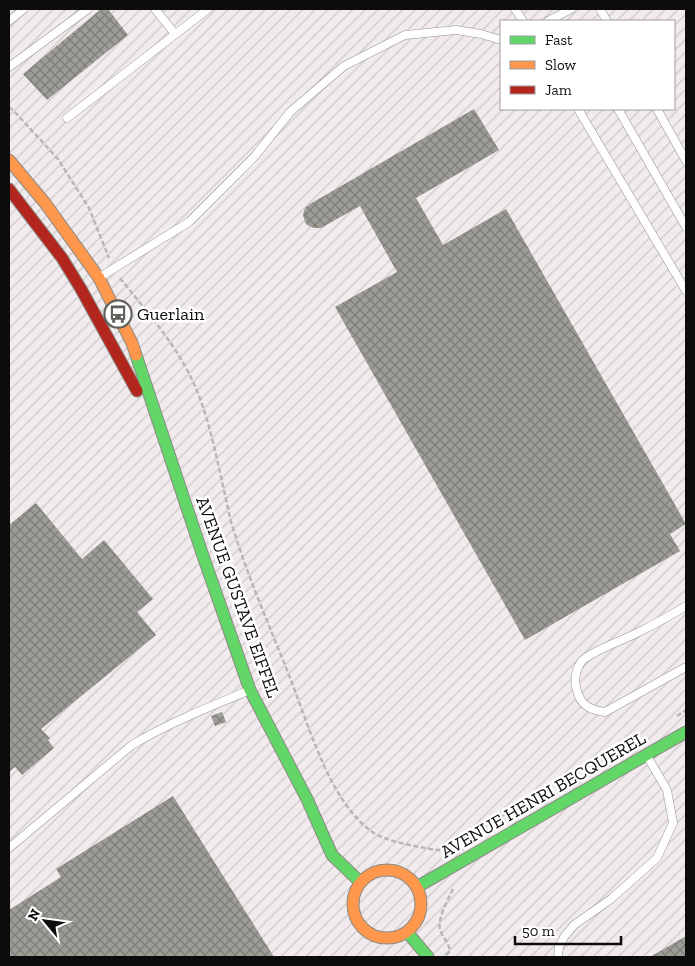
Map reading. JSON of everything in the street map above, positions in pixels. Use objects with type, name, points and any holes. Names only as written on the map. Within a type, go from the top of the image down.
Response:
[{"type":"street","name":"AVENUE GUSTAVE EIFFEL","points":[[9,160],[45,203],[89,284],[119,356],[167,448]]},
{"type":"street","name":"AVENUE GUSTAVE EIFFEL","points":[[9,189],[62,258],[89,284],[132,343],[250,690],[307,799],[332,855],[360,882]]},
{"type":"street","name":"AVENUE HENRI BECQUEREL","points":[[417,887],[686,732]]},
{"type":"street","points":[[390,869],[410,878],[417,887],[421,906],[419,916],[407,932],[397,937],[386,939],[375,937],[365,932],[358,923],[353,913],[354,891],[368,874],[378,870],[390,869]]},
{"type":"street","points":[[407,932],[428,957]]},
{"type":"lane","points":[[9,21],[24,9]]},
{"type":"lane","points":[[9,67],[88,9]]},
{"type":"lane","points":[[155,9],[175,34]]},
{"type":"lane","points":[[67,118],[208,9]]},
{"type":"lane","points":[[516,9],[522,20]]},
{"type":"lane","points":[[600,9],[606,20]]},
{"type":"lane","points":[[550,20],[566,10]]},
{"type":"lane","points":[[89,284],[189,222],[255,156],[290,112],[344,66],[405,35],[456,30],[500,40]]},
{"type":"lane","points":[[579,110],[686,291]]},
{"type":"lane","points":[[619,110],[686,227]]},
{"type":"lane","points":[[658,110],[686,161]]},
{"type":"lane","points":[[686,606],[582,661],[576,672],[574,682],[577,694],[584,704],[592,710],[605,712],[686,667]]},
{"type":"lane","points":[[9,848],[132,745],[186,716],[250,690]]},
{"type":"lane","points":[[558,957],[559,947],[564,937],[574,925],[611,899],[657,858],[673,823],[667,790],[646,755]]},
{"type":"path","points":[[9,107],[58,159],[89,208],[108,252],[113,270],[164,332],[186,366],[202,403],[215,450],[232,527],[264,614],[323,763],[338,794],[356,818],[371,832],[385,838],[441,850],[557,784]]},
{"type":"path","points":[[674,717],[686,710]]},
{"type":"path","points":[[441,850],[457,880],[440,921],[440,928],[450,951],[443,957]]},
{"type":"shaded area","points":[[9,9],[686,9],[686,957],[9,957]]},
{"type":"building","points":[[101,9],[108,9],[128,35],[47,100],[23,74]]},
{"type":"building","points":[[474,109],[499,150],[416,198],[443,245],[506,209],[686,524],[670,534],[680,551],[525,640],[335,307],[397,272],[360,206],[321,228],[307,225],[303,215],[305,208],[310,204]]},
{"type":"building","points":[[36,503],[82,559],[104,540],[153,599],[137,612],[156,635],[41,729],[50,738],[48,740],[54,748],[22,775],[15,767],[9,772],[9,525]]},
{"type":"building","points":[[222,712],[226,722],[215,726],[211,716]]},
{"type":"building","points":[[173,796],[274,957],[9,957],[9,910],[61,877],[56,869]]},
{"type":"building","points":[[686,936],[686,957],[650,957]]},
{"type":"traffic: fast","points":[[136,355],[250,690],[307,799],[332,855],[360,882]]},
{"type":"traffic: fast","points":[[417,887],[686,732]]},
{"type":"traffic: fast","points":[[407,932],[428,957]]},
{"type":"traffic: slow","points":[[9,160],[45,203],[99,278],[132,343],[136,355]]},
{"type":"traffic: slow","points":[[380,870],[394,870],[406,875],[416,885],[421,897],[421,904],[421,911],[416,923],[406,933],[394,938],[380,938],[368,933],[358,923],[353,911],[353,897],[358,885],[368,875],[380,870]]},
{"type":"traffic: jam","points":[[9,189],[62,258],[137,391]]},
{"type":"place","name":"Guerlain","points":[[118,314]]}]
